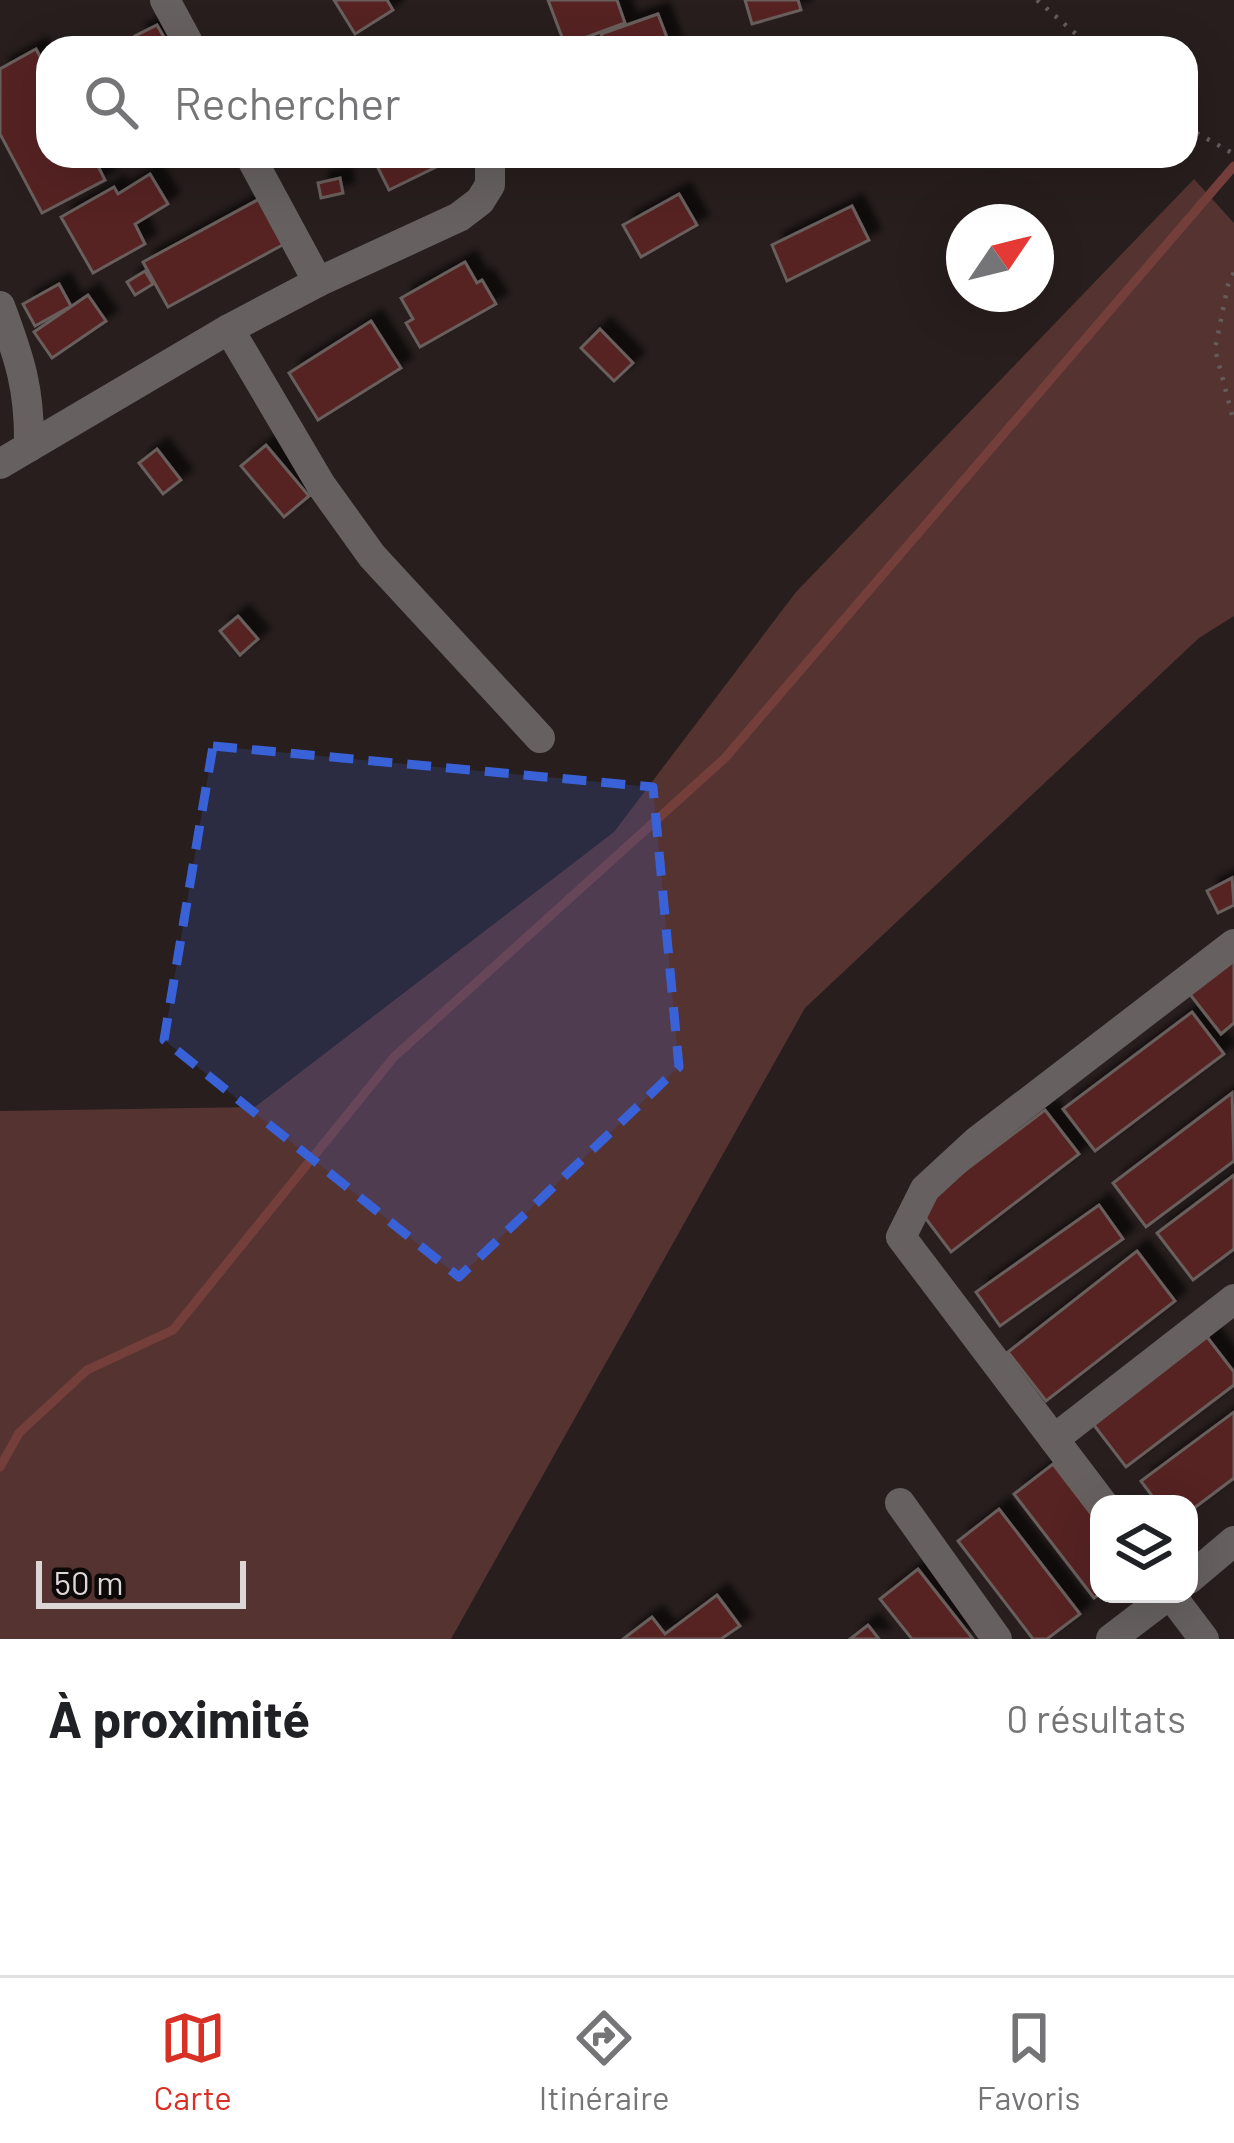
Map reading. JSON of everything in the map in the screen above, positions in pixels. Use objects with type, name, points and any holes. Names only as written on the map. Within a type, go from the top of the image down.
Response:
[{"type":"street","points":[[165,0],[184,36]]},
{"type":"street","points":[[257,168],[319,282]]},
{"type":"street","points":[[0,464],[229,329],[459,217],[480,201],[490,184],[490,168]]},
{"type":"street","points":[[0,306],[22,362],[30,412],[29,447]]},
{"type":"street","points":[[229,329],[320,485],[372,556],[540,738]]},
{"type":"street","points":[[1095,1495],[901,1238],[935,1177],[1234,944]]},
{"type":"street","points":[[1054,1439],[1234,1299]]},
{"type":"street","points":[[900,1503],[997,1639]]},
{"type":"street","points":[[1198,1571],[1234,1541]]},
{"type":"street","points":[[1111,1639],[1158,1603]]},
{"type":"street","points":[[1177,1603],[1204,1639]]},
{"type":"path","points":[[1037,0],[1078,36]]},
{"type":"path","points":[[1198,134],[1234,154]]},
{"type":"path","points":[[1232,415],[1215,349],[1234,272]]},
{"type":"highlighted area","points":[[213,746],[653,787],[679,1067],[459,1277],[164,1040]]},
{"type":"shaded area","points":[[1194,179],[1234,223],[1234,616],[1199,638],[805,1008],[451,1639],[0,1639],[0,1111],[255,1107],[614,832],[796,592]]},
{"type":"building","points":[[334,0],[387,0],[393,10],[355,34]]},
{"type":"building","points":[[548,0],[617,0],[625,23],[590,36],[562,36]]},
{"type":"building","points":[[745,0],[798,0],[801,10],[752,24]]},
{"type":"building","points":[[658,14],[666,36],[602,36]]},
{"type":"building","points":[[157,25],[163,36],[135,36]]},
{"type":"building","points":[[36,49],[36,168],[99,168],[105,180],[42,213],[0,134],[0,69]]},
{"type":"building","points":[[378,168],[434,168],[389,190]]},
{"type":"building","points":[[150,174],[168,204],[135,224],[145,244],[93,273],[61,217],[114,187],[118,194]]},
{"type":"building","points":[[340,178],[343,193],[321,198],[318,183]]},
{"type":"building","points":[[679,194],[697,225],[641,257],[623,225]]},
{"type":"building","points":[[263,197],[288,242],[168,307],[143,262]]},
{"type":"building","points":[[852,206],[869,240],[787,281],[772,245]]},
{"type":"building","points":[[465,262],[496,304],[420,347],[406,323],[413,319],[401,298]]},
{"type":"building","points":[[145,271],[153,284],[135,295],[127,282]]},
{"type":"building","points":[[59,284],[71,306],[35,326],[23,304]]},
{"type":"building","points":[[88,295],[106,321],[52,358],[34,332]]},
{"type":"building","points":[[371,321],[401,368],[318,420],[289,373]]},
{"type":"building","points":[[600,329],[633,363],[614,381],[581,348]]},
{"type":"building","points":[[266,445],[309,496],[284,517],[241,466]]},
{"type":"building","points":[[157,449],[181,480],[163,494],[139,463]]},
{"type":"building","points":[[238,616],[258,639],[240,655],[220,631]]},
{"type":"building","points":[[1232,878],[1234,905],[1218,913],[1207,891]]},
{"type":"building","points":[[1234,959],[1234,1023],[1221,1034],[1189,993]]},
{"type":"building","points":[[1192,1012],[1224,1054],[1095,1151],[1063,1109]]},
{"type":"building","points":[[1232,1093],[1234,1161],[1146,1227],[1113,1183]]},
{"type":"building","points":[[1045,1110],[1079,1154],[951,1252],[917,1207]]},
{"type":"building","points":[[1234,1175],[1234,1249],[1193,1280],[1157,1233]]},
{"type":"building","points":[[1099,1205],[1123,1239],[1000,1326],[976,1292]]},
{"type":"building","points":[[1137,1251],[1175,1301],[1046,1401],[1008,1352]]},
{"type":"building","points":[[1204,1333],[1234,1372],[1234,1385],[1126,1467],[1090,1420]]},
{"type":"building","points":[[1234,1412],[1234,1478],[1198,1505],[1198,1495],[1151,1495],[1141,1481]]},
{"type":"building","points":[[1053,1464],[1090,1512],[1090,1593],[1014,1494]]},
{"type":"building","points":[[999,1509],[1080,1614],[1047,1639],[1033,1639],[958,1541]]},
{"type":"building","points":[[918,1569],[973,1639],[912,1639],[880,1599]]},
{"type":"building","points":[[717,1595],[740,1626],[721,1639],[623,1639],[652,1617],[665,1634]]},
{"type":"building","points":[[868,1625],[879,1639],[850,1639]]},
{"type":"waterway","points":[[0,1467],[19,1433],[87,1370],[173,1330],[394,1057],[725,758],[1234,166]]}]
